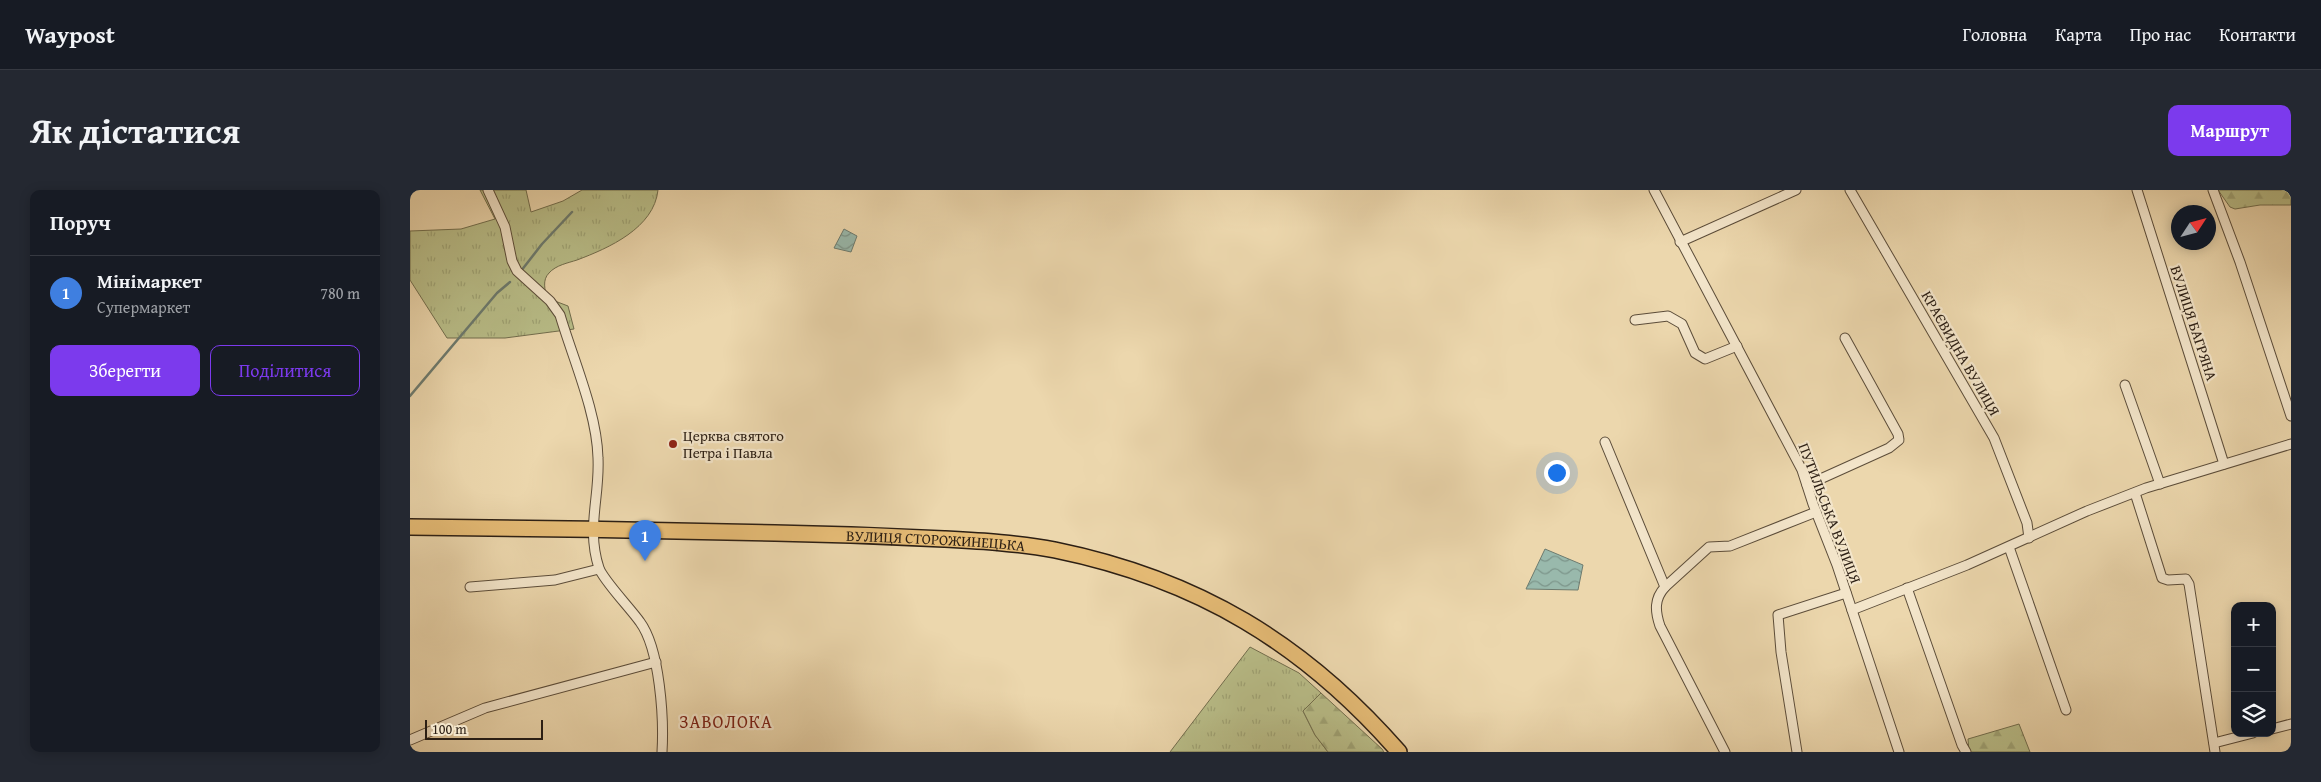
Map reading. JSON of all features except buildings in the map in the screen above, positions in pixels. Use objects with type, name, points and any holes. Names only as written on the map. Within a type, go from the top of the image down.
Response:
[{"type":"main road","name":"ВУЛИЦЯ СТОРОЖИНЕЦЬКА","points":[[410,527],[877,535],[970,540],[1054,550],[1119,567],[1180,587],[1230,611],[1270,636],[1325,676],[1371,720],[1399,752]]},
{"type":"street","points":[[488,190],[505,227],[512,261],[517,271],[550,301],[560,315],[596,431],[599,460],[592,529],[599,569],[642,624],[651,644],[656,662],[662,752]]},
{"type":"street","name":"ПУТИЛЬСЬКА ВУЛИЦЯ","points":[[1654,190],[1794,453],[1852,610],[1899,752]]},
{"type":"street","points":[[1680,242],[1796,190]]},
{"type":"street","name":"КРАЄВИДНА ВУЛИЦЯ","points":[[1850,190],[1994,438],[2027,523],[2029,538]]},
{"type":"street","name":"ВУЛИЦЯ БАГРЯНА","points":[[2137,190],[2224,464]]},
{"type":"street","points":[[2213,190],[2240,262],[2291,416]]},
{"type":"street","points":[[1635,320],[1668,316],[1682,324],[1695,353],[1705,359],[1737,346]]},
{"type":"street","points":[[1807,485],[1892,446],[1899,440],[1898,434],[1845,338]]},
{"type":"street","points":[[2124,385],[2160,484]]},
{"type":"street","points":[[1605,442],[1665,586]]},
{"type":"street","points":[[1852,610],[2009,547],[2087,511],[2160,484],[2291,444]]},
{"type":"street","points":[[2135,493],[2162,578],[2168,580],[2183,578],[2189,584],[2214,747],[2242,737]]},
{"type":"street","points":[[1725,752],[1660,626],[1655,611],[1659,594],[1665,586],[1709,547],[1730,546],[1816,512]]},
{"type":"street","points":[[2009,547],[2066,710]]},
{"type":"street","points":[[470,587],[555,580],[599,569]]},
{"type":"street","points":[[1907,588],[1966,752]]},
{"type":"street","points":[[1797,752],[1778,615],[1846,593]]},
{"type":"street","points":[[410,740],[485,708],[656,662]]},
{"type":"street","points":[[2276,727],[2291,724]]},
{"type":"green space","points":[[480,190],[526,190],[531,212],[563,201],[582,190],[658,190],[655,203],[648,215],[628,235],[603,249],[559,266],[552,270],[545,279],[547,298],[568,306],[574,329],[505,338],[447,338],[410,280],[410,231],[461,229],[495,219]]},
{"type":"green space","points":[[2218,190],[2291,190],[2291,205],[2260,205],[2235,209],[2230,207]]},
{"type":"green space","points":[[1250,647],[1299,673],[1321,693],[1303,711],[1315,735],[1328,752],[1170,752]]},
{"type":"green space","points":[[1321,693],[1384,752],[1328,752],[1315,735],[1303,711]]},
{"type":"green space","points":[[2019,724],[2030,752],[1969,752],[1968,739]]},
{"type":"water","points":[[844,229],[857,236],[851,252],[834,248]]},
{"type":"water","points":[[1545,549],[1583,565],[1578,590],[1526,589]]},
{"type":"waterway","points":[[521,271],[542,244],[572,212]]},
{"type":"waterway","points":[[410,396],[497,293],[510,282]]},
{"type":"place","name":"Церква святого Петра і Павла","points":[[673,444]]},
{"type":"place","name":"Мінімаркет","points":[[645,561]]},
{"type":"district","name":"ЗАВОЛОКА","points":[[726,721]]}]
